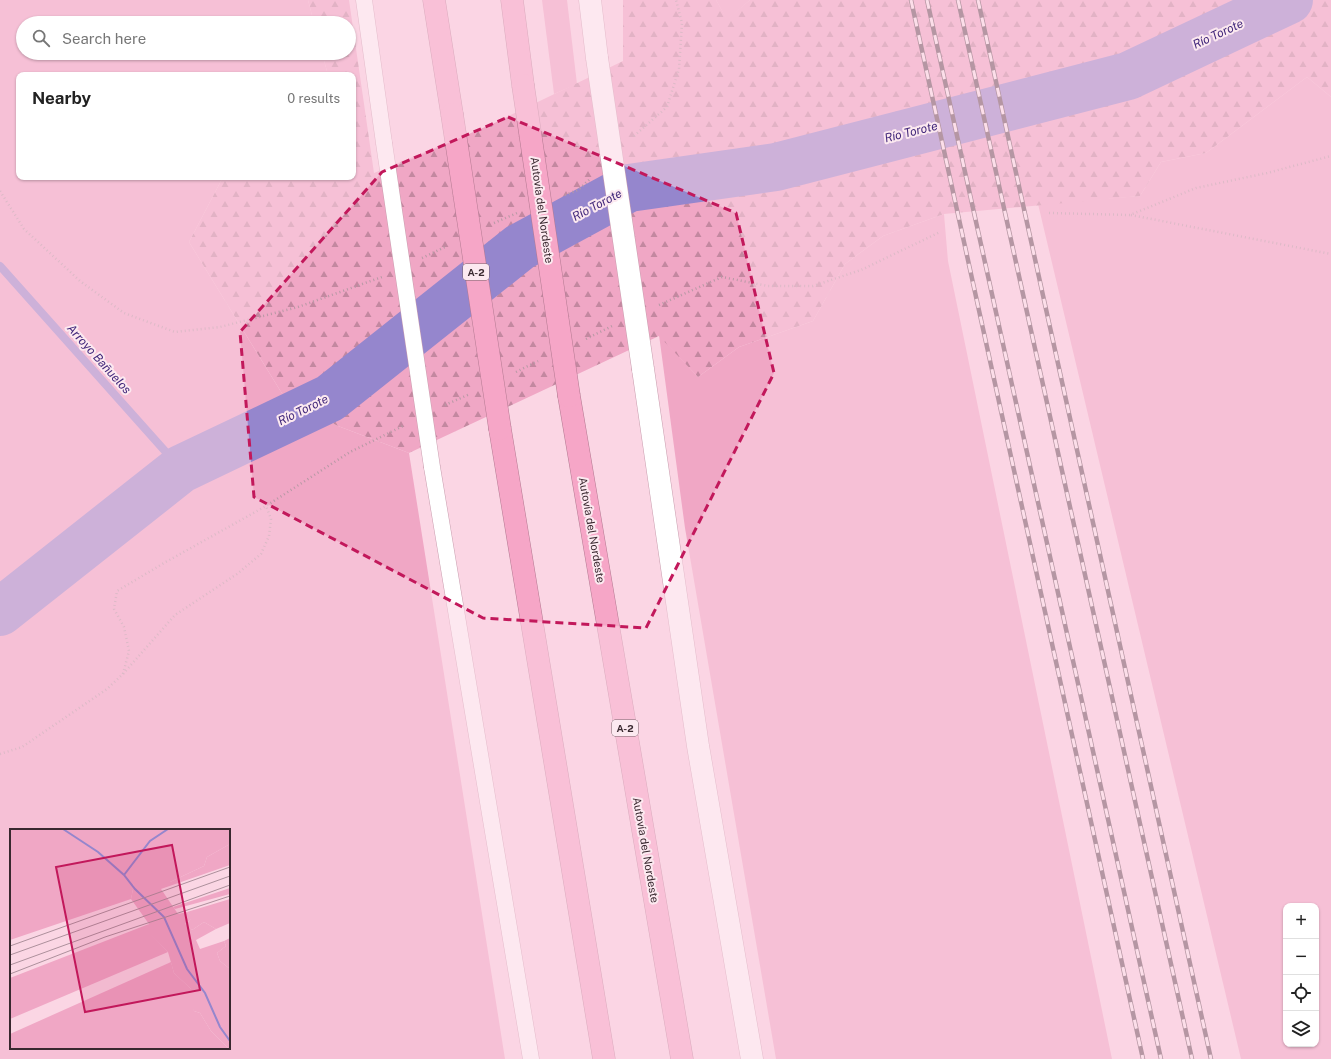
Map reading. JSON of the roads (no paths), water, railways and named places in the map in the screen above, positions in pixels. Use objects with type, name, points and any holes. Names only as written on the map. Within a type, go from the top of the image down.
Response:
[{"type":"highway","name":"A-2","points":[[434,0],[500,429],[604,1059]]},
{"type":"highway","name":"Autovía del Nordeste","points":[[512,0],[523,86],[569,396],[682,1059]]},
{"type":"street","points":[[590,0],[597,58],[698,746],[752,1059]]},
{"type":"lane","points":[[364,0],[432,467],[531,1059]]},
{"type":"waterway","name":"Río Torote","points":[[0,612],[181,469],[330,398],[520,247],[629,188],[776,167],[1128,76],[1289,0]]},
{"type":"waterway","name":"Arroyo Bañuelos","points":[[0,266],[181,469]]},
{"type":"railway","points":[[911,0],[1143,1059]]},
{"type":"railway","points":[[927,0],[1161,1059]]},
{"type":"railway","points":[[958,0],[1192,1059]]},
{"type":"railway","points":[[978,0],[1211,1059]]}]
